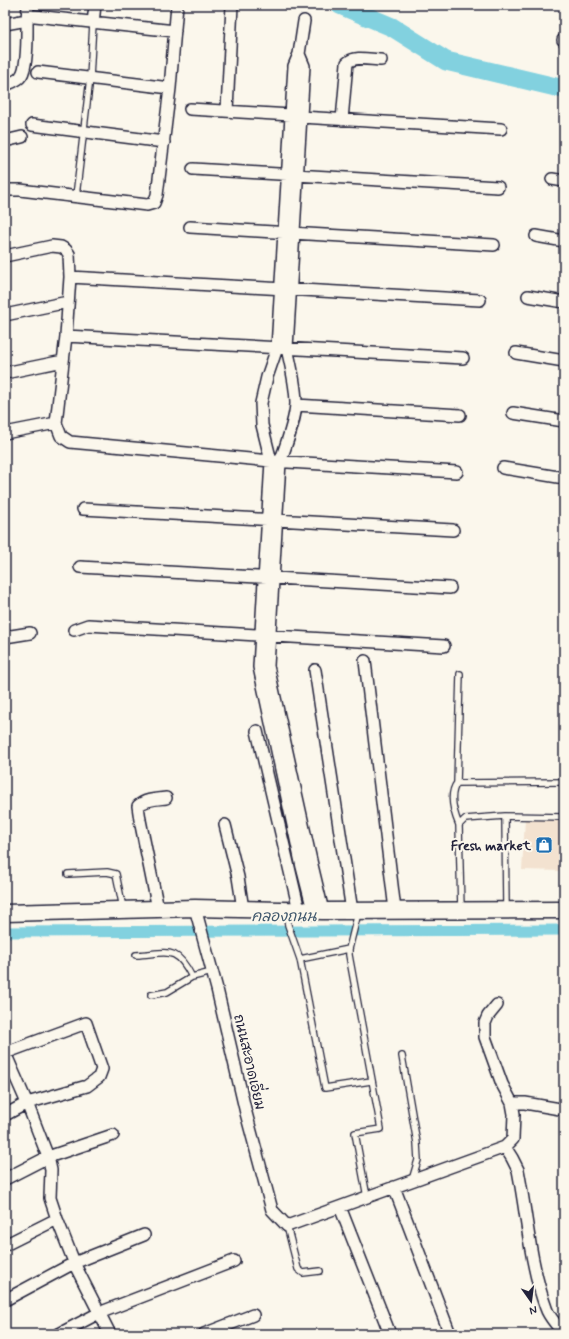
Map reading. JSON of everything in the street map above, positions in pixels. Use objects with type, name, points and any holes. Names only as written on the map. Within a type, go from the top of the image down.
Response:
[{"type":"street","points":[[5,85],[21,77],[24,69],[31,18],[28,5]]},
{"type":"street","points":[[93,23],[95,5]]},
{"type":"street","points":[[5,190],[20,190],[147,204],[154,203],[157,195],[164,142],[177,5]]},
{"type":"street","points":[[227,111],[232,5]]},
{"type":"street","points":[[5,24],[31,18],[175,32]]},
{"type":"street","points":[[302,913],[303,872],[270,695],[265,635],[275,462],[262,424],[261,404],[267,377],[282,348],[296,116],[304,66],[299,54],[304,21]]},
{"type":"street","points":[[342,120],[347,63],[350,60],[358,59],[381,60]]},
{"type":"street","points":[[38,72],[170,88]]},
{"type":"street","points":[[190,109],[342,120],[501,129]]},
{"type":"street","points":[[32,125],[164,142]]},
{"type":"street","points":[[5,141],[22,137]]},
{"type":"street","points":[[193,169],[498,187]]},
{"type":"street","points":[[552,178],[564,181]]},
{"type":"street","points":[[190,227],[494,245]]},
{"type":"street","points":[[536,236],[564,241]]},
{"type":"street","points":[[5,256],[52,246],[61,247],[66,250],[68,254],[70,277],[66,336],[56,423],[61,436],[70,442],[275,462],[457,472]]},
{"type":"street","points":[[70,277],[480,300]]},
{"type":"street","points":[[528,296],[564,302]]},
{"type":"street","points":[[5,315],[68,302]]},
{"type":"street","points":[[66,336],[463,358]]},
{"type":"street","points":[[275,462],[289,438],[296,406],[294,377],[282,348]]},
{"type":"street","points":[[516,353],[564,361]]},
{"type":"street","points":[[5,373],[63,361]]},
{"type":"street","points":[[296,406],[460,415]]},
{"type":"street","points":[[513,413],[564,421]]},
{"type":"street","points":[[5,433],[56,423]]},
{"type":"street","points":[[503,468],[564,478]]},
{"type":"street","points":[[83,509],[453,530]]},
{"type":"street","points":[[80,567],[450,588]]},
{"type":"street","points":[[74,630],[88,625],[444,646]]},
{"type":"street","points":[[5,637],[30,633]]},
{"type":"street","points":[[365,661],[395,910]]},
{"type":"street","points":[[315,670],[356,914]]},
{"type":"street","points":[[257,731],[302,913]]},
{"type":"street","points":[[158,909],[138,806],[149,800],[166,798]]},
{"type":"street","points":[[226,825],[238,877],[243,909]]},
{"type":"street","points":[[5,913],[158,909],[196,914],[243,909],[302,913],[356,914],[395,910],[564,910]]},
{"type":"street","name":"ถนนสะอาดเอี่ยม","points":[[196,914],[209,960],[246,1114],[272,1210],[284,1223]]},
{"type":"street","points":[[284,1223],[340,1207],[505,1147],[513,1139],[514,1114],[512,1103],[502,1084],[485,1037],[485,1023],[488,1016],[497,1005]]},
{"type":"street","points":[[5,1115],[27,1103],[87,1086],[99,1077],[102,1069],[86,1022],[5,1053],[27,1103],[48,1157],[51,1170],[50,1198],[57,1219],[74,1263],[110,1334]]},
{"type":"street","points":[[512,1103],[525,1103],[560,1109]]},
{"type":"street","points":[[5,1179],[48,1157],[113,1135]]},
{"type":"street","points":[[505,1147],[518,1170],[538,1284],[546,1311],[560,1320],[563,1334]]},
{"type":"street","points":[[394,1187],[450,1334]]},
{"type":"street","points":[[340,1207],[390,1334]]},
{"type":"street","points":[[5,1245],[57,1219]]},
{"type":"street","points":[[5,1300],[74,1263],[144,1235]]},
{"type":"street","points":[[59,1334],[99,1312],[234,1261]]},
{"type":"street","points":[[204,1334],[253,1315]]},
{"type":"lane","points":[[76,196],[90,78],[93,23]]},
{"type":"lane","points":[[460,674],[457,783],[453,788],[452,794],[454,814],[459,825],[461,910]]},
{"type":"lane","points":[[457,783],[564,782]]},
{"type":"lane","points":[[459,825],[464,819],[505,816],[564,817]]},
{"type":"lane","points":[[505,816],[506,910]]},
{"type":"lane","points":[[68,874],[107,872],[116,874],[124,910]]},
{"type":"lane","points":[[302,913],[295,943],[300,959],[325,1088],[371,1081]]},
{"type":"lane","points":[[356,914],[349,955],[371,1081],[381,1128],[355,1133],[367,1197]]},
{"type":"lane","points":[[300,959],[349,950]]},
{"type":"lane","points":[[136,956],[169,953],[178,956],[186,964],[192,977]]},
{"type":"lane","points":[[151,995],[167,992],[192,977],[212,972]]},
{"type":"lane","points":[[402,1056],[418,1160],[412,1181]]},
{"type":"lane","points":[[284,1223],[298,1269],[303,1273],[320,1271]]},
{"type":"shaded area","name":"Fresh market","points":[[525,819],[564,821],[564,871],[522,870]]},
{"type":"waterway","points":[[340,5],[392,27],[446,61],[564,89]]},
{"type":"waterway","name":"คลองถนน","points":[[5,932],[564,930]]},
{"type":"place","name":"Fresh market","points":[[544,845]]}]
